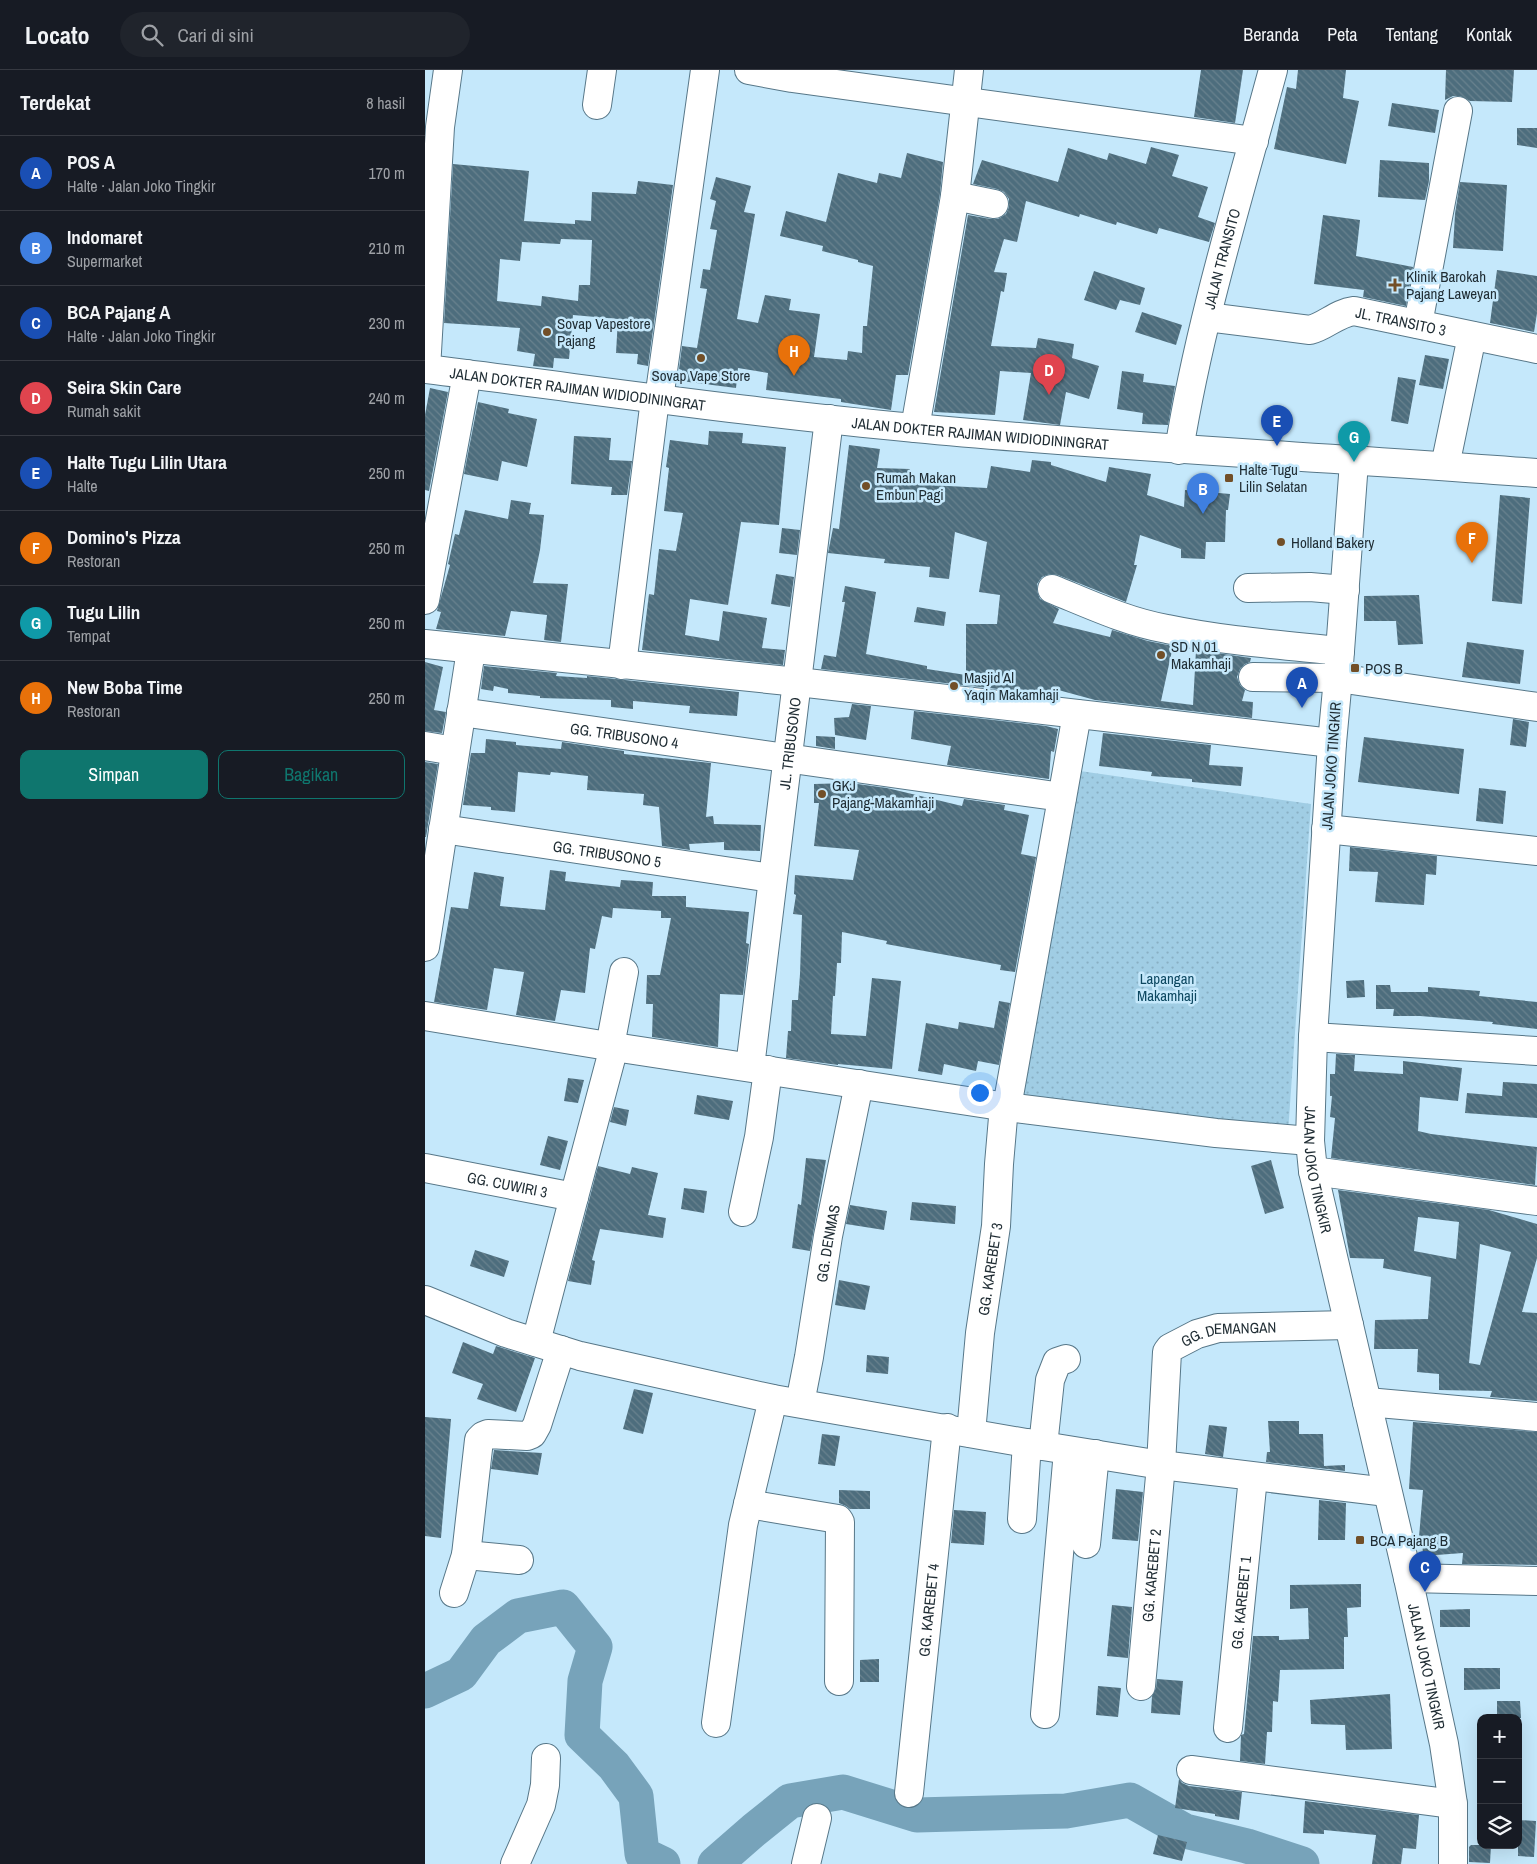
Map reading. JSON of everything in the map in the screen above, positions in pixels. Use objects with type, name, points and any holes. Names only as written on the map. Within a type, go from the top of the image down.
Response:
[{"type":"street","points":[[425,369],[433,126],[448,70]]},
{"type":"street","points":[[597,105],[602,70]]},
{"type":"street","points":[[622,665],[657,399],[705,70]]},
{"type":"street","points":[[749,70],[792,78],[1254,141]]},
{"type":"street","points":[[915,428],[955,196],[964,100],[969,70]]},
{"type":"street","name":"JALAN TRANSITO","points":[[1179,450],[1192,378],[1207,317],[1273,70]]},
{"type":"street","points":[[1418,324],[1458,112]]},
{"type":"street","points":[[955,196],[994,204]]},
{"type":"street","name":"JL. TRANSITO 3","points":[[1207,317],[1310,330],[1317,328],[1338,315],[1354,312],[1537,349]]},
{"type":"street","points":[[1445,466],[1472,336]]},
{"type":"street","name":"JALAN DOKTER RAJIMAN WIDIODININGRAT","points":[[425,369],[657,399],[915,428],[1179,450],[1445,466],[1537,474]]},
{"type":"street","points":[[425,600],[430,540],[467,374]]},
{"type":"street","name":"JL. TRIBUSONO","points":[[743,1212],[754,1166],[772,878],[798,682],[829,419]]},
{"type":"street","name":"JALAN JOKO TINGKIR","points":[[1354,462],[1326,829],[1313,1037],[1310,1141],[1313,1171],[1408,1578],[1442,1736],[1453,1804],[1453,1864]]},
{"type":"street","points":[[1248,588],[1310,587],[1345,590]]},
{"type":"street","points":[[1052,589],[1115,614],[1165,629],[1217,638],[1340,651]]},
{"type":"street","points":[[425,644],[798,682],[1332,743]]},
{"type":"street","points":[[426,932],[437,834],[455,751],[471,650]]},
{"type":"street","points":[[1253,677],[1338,678],[1537,708]]},
{"type":"street","name":"GG. TRIBUSONO 4","points":[[461,712],[1062,797]]},
{"type":"street","name":"GG. KAREBET 3","points":[[959,1431],[980,1333],[996,1226],[1000,1148],[1005,1106],[1077,714]]},
{"type":"street","points":[[425,746],[455,751]]},
{"type":"street","points":[[1326,829],[1537,851]]},
{"type":"street","name":"GG. TRIBUSONO 5","points":[[437,834],[772,878]]},
{"type":"street","points":[[454,1593],[466,1555],[479,1440],[488,1434],[527,1436],[532,1434],[537,1425],[572,1204],[612,1047],[623,972]]},
{"type":"street","points":[[425,1016],[612,1047],[1005,1106],[1216,1133],[1310,1141]]},
{"type":"street","points":[[1313,1037],[1537,1051]]},
{"type":"street","name":"GG. DENMAS","points":[[800,1403],[828,1236],[859,1084]]},
{"type":"street","name":"GG. CUWIRI 3","points":[[425,1168],[572,1204]]},
{"type":"street","points":[[1313,1171],[1537,1201]]},
{"type":"street","points":[[425,1300],[460,1316],[580,1356],[773,1399],[1046,1447],[1161,1465],[1387,1492]]},
{"type":"street","name":"GG. DEMANGAN","points":[[1161,1465],[1165,1357],[1170,1348],[1197,1334],[1218,1328],[1349,1325]]},
{"type":"street","points":[[1045,1714],[1046,1447],[1050,1380],[1055,1364],[1066,1359]]},
{"type":"street","points":[[716,1723],[743,1525],[773,1399]]},
{"type":"street","points":[[1367,1402],[1537,1417]]},
{"type":"street","name":"GG. KAREBET 4","points":[[909,1793],[959,1431]]},
{"type":"street","points":[[1022,1519],[1046,1447]]},
{"type":"street","points":[[1086,1544],[1095,1454]]},
{"type":"street","name":"GG. KAREBET 2","points":[[1141,1686],[1161,1465]]},
{"type":"street","name":"GG. KAREBET 1","points":[[1228,1728],[1253,1477]]},
{"type":"street","points":[[748,1504],[838,1519],[840,1522],[839,1681]]},
{"type":"street","points":[[466,1555],[519,1560]]},
{"type":"street","points":[[1408,1578],[1537,1581]]},
{"type":"street","points":[[515,1864],[541,1805],[545,1785],[546,1758]]},
{"type":"street","points":[[1191,1770],[1453,1804]]},
{"type":"street","points":[[807,1864],[817,1818]]},
{"type":"green space","name":"Lapangan Makamhaji","points":[[1073,770],[1311,804],[1288,1133],[1014,1099]]},
{"type":"building","points":[[1201,70],[1243,70],[1235,123],[1194,117]]},
{"type":"building","points":[[1298,70],[1346,70],[1343,98],[1359,101],[1346,164],[1274,149],[1287,87],[1296,89]]},
{"type":"building","points":[[1446,70],[1514,70],[1512,102],[1470,101],[1460,96],[1453,96],[1445,100]]},
{"type":"building","points":[[1392,103],[1439,110],[1435,133],[1388,126]]},
{"type":"building","points":[[1517,128],[1537,128],[1537,148],[1517,145]]},
{"type":"building","points":[[1151,147],[1179,155],[1172,176],[1208,187],[1198,217],[1215,223],[1209,242],[1159,228],[1157,234],[1117,222],[1116,225],[1080,214],[1079,217],[1026,201],[1017,242],[1004,239],[994,272],[1007,273],[1004,292],[1001,291],[991,346],[1036,348],[1038,338],[1074,344],[1072,358],[1099,366],[1089,399],[1066,392],[1060,425],[1023,420],[1031,373],[1000,371],[995,415],[934,412],[968,215],[998,219],[1006,214],[1009,207],[1009,199],[1004,192],[973,184],[982,160],[1058,182],[1068,148],[1107,160],[1109,153],[1146,164]]},
{"type":"building","points":[[907,153],[943,162],[940,194],[908,375],[896,375],[891,410],[841,402],[841,399],[766,390],[768,373],[738,368],[736,388],[681,381],[682,370],[679,369],[682,346],[697,348],[707,289],[700,288],[703,269],[710,270],[717,230],[710,229],[716,201],[710,199],[716,177],[751,186],[744,212],[755,214],[737,319],[758,323],[765,295],[791,299],[789,310],[820,314],[814,357],[847,360],[848,351],[862,353],[863,326],[867,326],[873,266],[858,262],[858,260],[822,251],[823,246],[780,236],[786,211],[826,222],[838,173],[877,183],[879,173],[901,178]]},
{"type":"building","points":[[1380,160],[1429,163],[1429,181],[1425,200],[1378,197]]},
{"type":"building","points":[[453,164],[529,171],[524,221],[575,224],[575,220],[591,221],[592,192],[636,194],[638,181],[673,185],[648,366],[637,364],[638,354],[616,353],[618,319],[573,315],[569,359],[554,358],[553,368],[533,366],[535,354],[517,351],[520,328],[444,323]],"holes":[[[561,239],[592,240],[590,285],[579,285],[578,301],[542,296],[541,306],[497,301],[500,259],[520,261],[522,242],[560,244]]]},
{"type":"building","points":[[1460,182],[1507,185],[1503,251],[1453,248],[1455,214]]},
{"type":"building","points":[[1323,215],[1360,220],[1356,256],[1413,267],[1406,306],[1363,297],[1364,290],[1314,284]]},
{"type":"building","points":[[1497,270],[1537,276],[1537,313],[1534,332],[1490,323]]},
{"type":"building","points":[[1094,271],[1145,288],[1140,305],[1120,300],[1116,310],[1084,300]]},
{"type":"building","points":[[1142,312],[1182,325],[1176,345],[1135,332]]},
{"type":"building","points":[[1425,355],[1449,359],[1443,389],[1419,385]]},
{"type":"building","points":[[1122,371],[1144,374],[1143,382],[1175,386],[1168,425],[1142,424],[1143,413],[1117,409]]},
{"type":"building","points":[[1398,377],[1416,380],[1408,424],[1391,421]]},
{"type":"building","points":[[430,388],[448,392],[429,491],[425,490],[425,415]]},
{"type":"building","points":[[478,402],[509,409],[508,413],[537,419],[527,467],[502,461],[498,481],[464,474]]},
{"type":"building","points":[[709,431],[743,433],[742,443],[786,447],[779,525],[741,522],[728,605],[690,599],[685,635],[719,641],[723,611],[767,618],[762,648],[785,650],[783,665],[642,650],[649,594],[654,595],[659,549],[676,551],[683,513],[664,511],[669,468],[666,467],[670,440],[708,445]]},
{"type":"building","points":[[574,436],[611,438],[609,460],[632,461],[627,495],[611,495],[612,487],[571,484]]},
{"type":"building","points":[[849,445],[880,449],[877,468],[910,469],[909,484],[987,488],[991,466],[1030,472],[1032,460],[1051,462],[1051,465],[1106,482],[1109,467],[1151,474],[1147,495],[1184,507],[1185,490],[1230,494],[1228,510],[1226,510],[1225,542],[1206,542],[1205,559],[1181,558],[1181,549],[1140,535],[1134,565],[1137,565],[1126,602],[1058,575],[1050,574],[1042,577],[1037,584],[1037,591],[1040,599],[1059,609],[1053,623],[1110,637],[1112,630],[1148,641],[1173,646],[1161,701],[1193,705],[1196,650],[1251,658],[1250,662],[1240,669],[1237,677],[1240,685],[1245,690],[1242,701],[1253,702],[1252,718],[1095,700],[1051,688],[1051,695],[821,669],[824,655],[836,657],[845,602],[842,602],[845,586],[876,592],[866,654],[927,666],[927,669],[966,675],[966,624],[997,624],[1000,595],[979,592],[987,542],[955,532],[949,579],[929,577],[930,567],[884,563],[885,559],[828,553],[833,528],[839,529]]},
{"type":"building","points":[[1500,495],[1530,498],[1522,604],[1492,601]]},
{"type":"building","points":[[511,500],[531,503],[529,514],[544,515],[540,550],[533,583],[568,584],[561,642],[544,640],[547,615],[511,611],[505,636],[436,629],[441,612],[437,611],[450,565],[448,564],[455,534],[459,535],[465,510],[508,519]]},
{"type":"building","points":[[782,528],[800,530],[797,555],[779,553]]},
{"type":"building","points":[[776,574],[794,577],[790,607],[771,604]]},
{"type":"building","points":[[1419,595],[1423,644],[1398,645],[1396,621],[1364,621],[1364,596]]},
{"type":"building","points":[[917,607],[946,612],[944,626],[914,622]]},
{"type":"building","points":[[1467,642],[1524,650],[1520,684],[1462,677]]},
{"type":"building","points":[[425,662],[443,667],[434,710],[446,712],[442,733],[425,731]]},
{"type":"building","points":[[484,666],[557,673],[556,676],[587,678],[587,676],[739,692],[737,716],[689,713],[690,706],[633,701],[633,709],[611,707],[611,700],[540,698],[540,696],[508,693],[508,689],[494,686],[493,691],[481,689]]},
{"type":"building","points":[[852,704],[871,706],[866,740],[835,735],[834,718],[849,717]]},
{"type":"building","points":[[914,711],[1058,729],[1054,752],[1051,751],[1049,779],[947,765],[951,746],[911,739]]},
{"type":"building","points":[[1513,719],[1529,722],[1526,747],[1510,745]]},
{"type":"building","points":[[1103,733],[1211,745],[1209,765],[1243,767],[1241,786],[1192,782],[1192,779],[1151,776],[1152,772],[1099,766]]},
{"type":"building","points":[[816,736],[835,737],[835,749],[816,746]]},
{"type":"building","points":[[1364,737],[1464,749],[1459,794],[1358,782]]},
{"type":"building","points":[[486,739],[516,742],[516,745],[561,749],[562,742],[624,751],[624,754],[711,763],[706,817],[713,816],[714,824],[761,825],[760,851],[724,850],[724,842],[689,844],[690,850],[662,846],[659,807],[643,805],[644,794],[587,790],[588,776],[551,772],[550,775],[518,772],[515,812],[491,810],[491,807],[463,805],[471,753],[485,753]]},
{"type":"building","points":[[425,762],[438,764],[426,837],[425,837]]},
{"type":"building","points":[[850,783],[887,788],[962,806],[964,799],[1005,805],[1004,810],[1029,815],[1021,854],[1036,857],[1015,972],[1000,970],[1001,965],[886,944],[887,941],[842,932],[841,963],[837,963],[831,1034],[866,1036],[872,978],[901,981],[892,1069],[838,1065],[786,1058],[788,1031],[791,1031],[792,1000],[798,1000],[800,974],[802,915],[793,914],[796,895],[794,894],[795,875],[853,880],[859,850],[814,846],[819,803],[814,803],[814,784]]},
{"type":"building","points":[[1479,788],[1506,791],[1503,824],[1476,821]]},
{"type":"building","points":[[1350,847],[1437,856],[1436,875],[1426,874],[1424,905],[1375,902],[1378,872],[1349,871]]},
{"type":"building","points":[[550,870],[566,872],[565,881],[620,887],[621,880],[653,882],[652,896],[686,896],[686,907],[749,912],[746,943],[749,944],[743,995],[720,994],[718,1047],[652,1037],[653,1004],[646,1004],[647,975],[660,975],[671,918],[661,918],[661,911],[613,908],[612,918],[602,916],[595,949],[590,948],[585,993],[561,990],[555,1021],[516,1015],[524,972],[494,968],[487,1010],[434,1002],[451,907],[468,909],[474,872],[504,877],[500,906],[545,910]]},
{"type":"building","points":[[1364,980],[1365,997],[1347,998],[1346,981]]},
{"type":"building","points":[[1376,985],[1390,985],[1391,992],[1428,992],[1428,987],[1480,991],[1479,996],[1537,1002],[1537,1029],[1492,1024],[1493,1022],[1420,1016],[1393,1016],[1394,1009],[1376,1009]]},
{"type":"building","points":[[999,1001],[1010,1003],[999,1065],[978,1061],[976,1071],[944,1064],[942,1075],[918,1071],[926,1023],[958,1029],[959,1022],[994,1028]]},
{"type":"building","points":[[1336,1054],[1355,1055],[1354,1071],[1403,1074],[1403,1061],[1462,1068],[1458,1101],[1420,1097],[1418,1131],[1537,1147],[1535,1185],[1331,1158],[1335,1118],[1330,1117],[1332,1096],[1330,1096],[1330,1074],[1335,1074]]},
{"type":"building","points":[[568,1078],[584,1080],[578,1103],[564,1101]]},
{"type":"building","points":[[1503,1082],[1537,1084],[1537,1118],[1465,1113],[1467,1093],[1502,1096]]},
{"type":"building","points":[[697,1095],[733,1101],[729,1120],[694,1114]]},
{"type":"building","points":[[614,1107],[629,1110],[626,1126],[610,1122]]},
{"type":"building","points":[[548,1136],[568,1141],[560,1170],[540,1165]]},
{"type":"building","points":[[806,1158],[826,1160],[810,1251],[792,1248],[798,1204],[801,1205]]},
{"type":"building","points":[[1271,1160],[1284,1208],[1265,1214],[1251,1166]]},
{"type":"building","points":[[598,1166],[630,1174],[632,1167],[658,1173],[648,1215],[666,1218],[663,1238],[600,1229],[592,1260],[595,1261],[591,1285],[568,1281]]},
{"type":"building","points":[[684,1188],[707,1191],[704,1213],[681,1209]]},
{"type":"building","points":[[1338,1190],[1489,1210],[1537,1224],[1537,1258],[1522,1312],[1537,1313],[1537,1401],[1490,1397],[1492,1391],[1439,1390],[1439,1374],[1417,1372],[1418,1349],[1374,1349],[1375,1320],[1428,1319],[1431,1277],[1383,1268],[1384,1259],[1350,1258]],"holes":[[[1418,1217],[1459,1222],[1456,1259],[1414,1251]],[[1480,1244],[1511,1252],[1480,1365],[1469,1363]]]},
{"type":"building","points":[[912,1202],[956,1206],[955,1224],[910,1220]]},
{"type":"building","points":[[850,1205],[887,1211],[884,1230],[846,1224]]},
{"type":"building","points":[[475,1250],[509,1261],[504,1277],[470,1266]]},
{"type":"building","points":[[839,1280],[870,1286],[865,1310],[835,1305]]},
{"type":"building","points":[[463,1342],[493,1354],[496,1346],[535,1358],[516,1412],[477,1399],[483,1384],[452,1373]]},
{"type":"building","points":[[867,1355],[889,1357],[888,1374],[866,1372]]},
{"type":"building","points":[[634,1389],[653,1393],[643,1434],[623,1429]]},
{"type":"building","points":[[425,1417],[451,1419],[441,1538],[425,1536]]},
{"type":"building","points":[[1268,1421],[1299,1421],[1299,1434],[1323,1434],[1324,1466],[1345,1465],[1345,1471],[1266,1462],[1267,1452],[1270,1452]]},
{"type":"building","points":[[1413,1422],[1537,1432],[1537,1565],[1462,1564],[1463,1553],[1423,1556],[1422,1537],[1419,1537],[1423,1490],[1409,1489]]},
{"type":"building","points":[[1209,1425],[1227,1427],[1223,1457],[1205,1454]]},
{"type":"building","points":[[822,1434],[840,1436],[835,1466],[818,1464]]},
{"type":"building","points":[[494,1450],[542,1453],[538,1475],[491,1469]]},
{"type":"building","points":[[1116,1489],[1143,1492],[1138,1541],[1112,1539]]},
{"type":"building","points":[[839,1490],[870,1491],[870,1509],[850,1509],[839,1503]]},
{"type":"building","points":[[1319,1500],[1346,1503],[1345,1540],[1318,1540]]},
{"type":"building","points":[[954,1510],[986,1512],[984,1545],[951,1543]]},
{"type":"building","points":[[1361,1584],[1361,1607],[1347,1608],[1348,1637],[1344,1637],[1344,1669],[1280,1670],[1278,1702],[1273,1701],[1272,1732],[1267,1732],[1265,1764],[1240,1761],[1241,1735],[1244,1734],[1253,1636],[1279,1636],[1279,1640],[1309,1639],[1308,1608],[1290,1609],[1290,1585]]},
{"type":"building","points":[[1112,1605],[1132,1607],[1128,1658],[1107,1656]]},
{"type":"building","points":[[1470,1609],[1470,1627],[1440,1627],[1440,1610]]},
{"type":"building","points":[[879,1659],[879,1682],[860,1682],[860,1660]]},
{"type":"building","points":[[1464,1668],[1500,1668],[1500,1689],[1464,1690]]},
{"type":"building","points":[[1157,1679],[1183,1681],[1180,1715],[1151,1713],[1152,1696],[1156,1688]]},
{"type":"building","points":[[1098,1686],[1121,1688],[1118,1717],[1096,1715]]},
{"type":"building","points":[[1390,1694],[1392,1749],[1346,1750],[1345,1725],[1311,1724],[1310,1700]]},
{"type":"building","points":[[1497,1701],[1520,1701],[1521,1714],[1497,1714]]},
{"type":"building","points":[[1179,1779],[1182,1783],[1189,1786],[1242,1792],[1239,1820],[1175,1808]]},
{"type":"building","points":[[1305,1801],[1419,1815],[1416,1849],[1403,1848],[1401,1864],[1372,1864],[1376,1835],[1324,1830],[1324,1834],[1303,1833]]},
{"type":"building","points":[[1522,1820],[1536,1821],[1534,1857],[1518,1856],[1518,1849],[1522,1849]]},
{"type":"building","points":[[1158,1835],[1187,1842],[1182,1861],[1153,1854]]},
{"type":"building","points":[[1477,1845],[1477,1849],[1491,1849],[1490,1863],[1469,1862],[1469,1847]]},
{"type":"waterway","points":[[425,1691],[461,1674],[486,1640],[518,1616],[563,1607],[595,1647],[585,1681],[582,1735],[614,1766],[636,1796],[642,1854],[663,1864]]},
{"type":"waterway","points":[[715,1864],[790,1801],[843,1792],[917,1815],[1066,1811],[1130,1800],[1185,1831],[1247,1846],[1302,1864]]},
{"type":"place","name":"Klinik Barokah Pajang Laweyan","points":[[1395,285]]},
{"type":"place","name":"Sovap Vapestore Pajang","points":[[547,332]]},
{"type":"place","name":"Sovap Vape Store","points":[[701,358]]},
{"type":"place","name":"New Boba Time","points":[[794,376]]},
{"type":"place","name":"Seira Skin Care","points":[[1049,395]]},
{"type":"place","name":"Halte Tugu Lilin Utara","points":[[1277,446]]},
{"type":"place","name":"Tugu Lilin","points":[[1354,462]]},
{"type":"place","name":"Halte Tugu Lilin Selatan","points":[[1229,478]]},
{"type":"place","name":"Rumah Makan Embun Pagi","points":[[866,486]]},
{"type":"place","name":"Indomaret","points":[[1203,514]]},
{"type":"place","name":"Holland Bakery","points":[[1281,542]]},
{"type":"place","name":"Domino's Pizza","points":[[1472,563]]},
{"type":"place","name":"SD N 01 Makamhaji","points":[[1161,655]]},
{"type":"place","name":"POS B","points":[[1355,668]]},
{"type":"place","name":"Masjid Al Yaqin Makamhaji","points":[[954,686]]},
{"type":"place","name":"POS A","points":[[1302,708]]},
{"type":"place","name":"GKJ Pajang-Makamhaji","points":[[822,794]]},
{"type":"place","name":"BCA Pajang B","points":[[1360,1540]]},
{"type":"place","name":"BCA Pajang A","points":[[1425,1592]]}]
